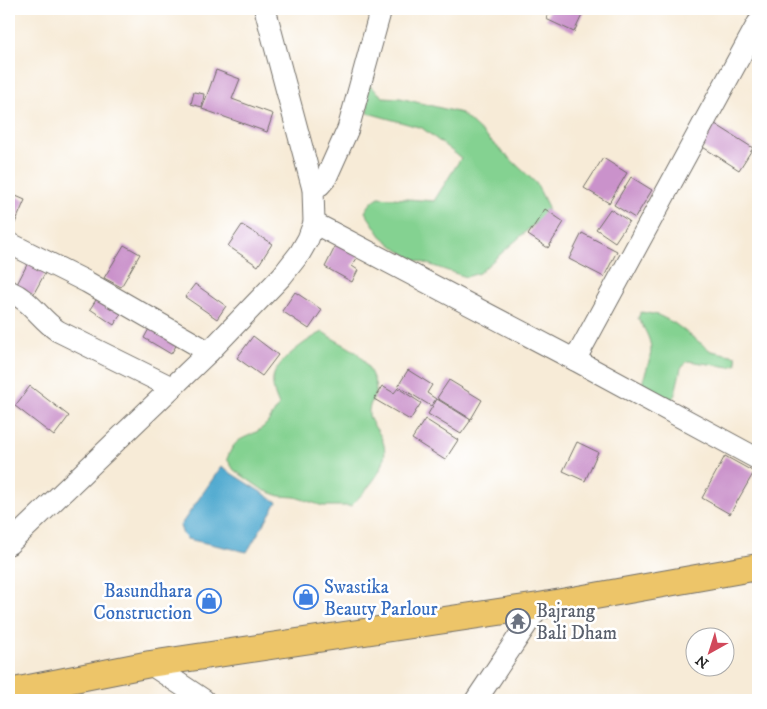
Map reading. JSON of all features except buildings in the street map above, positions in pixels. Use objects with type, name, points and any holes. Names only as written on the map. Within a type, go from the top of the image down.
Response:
[{"type":"main road","points":[[9,692],[150,664],[539,606],[758,567]]},
{"type":"street","points":[[9,544],[209,352],[282,276],[300,253],[314,223],[313,189],[264,9]]},
{"type":"street","points":[[313,189],[326,178],[348,128],[381,9]]},
{"type":"street","points":[[576,360],[758,23]]},
{"type":"street","points":[[314,223],[576,360],[758,459]]},
{"type":"street","points":[[9,243],[87,282],[209,352]]},
{"type":"street","points":[[9,291],[26,300],[50,326],[58,331],[171,387]]},
{"type":"street","points":[[476,700],[539,606]]},
{"type":"street","points":[[150,664],[204,700]]},
{"type":"green space","points":[[367,83],[383,97],[400,98],[461,113],[536,183],[548,207],[546,214],[479,273],[466,277],[416,260],[398,250],[381,236],[365,212],[368,207],[379,197],[434,201],[461,158],[422,128],[368,113]]},
{"type":"green space","points":[[641,312],[658,315],[674,323],[711,351],[736,356],[737,364],[730,367],[688,361],[681,368],[674,398],[663,400],[642,384],[651,350],[648,337],[638,318]]},
{"type":"green space","points":[[323,332],[359,355],[366,363],[376,388],[369,414],[370,420],[381,437],[384,457],[377,475],[351,506],[323,506],[263,490],[234,470],[227,459],[234,445],[265,426],[279,405],[274,392],[273,378],[280,365],[302,345]]},
{"type":"water","points":[[221,467],[277,502],[247,552],[187,539],[183,535],[180,526]]},
{"type":"place","name":"Swastika Beauty Parlour","points":[[306,597]]},
{"type":"place","name":"Basundhara Construction","points":[[209,601]]},
{"type":"place","name":"Bajrang Bali Dham","points":[[518,621]]}]
